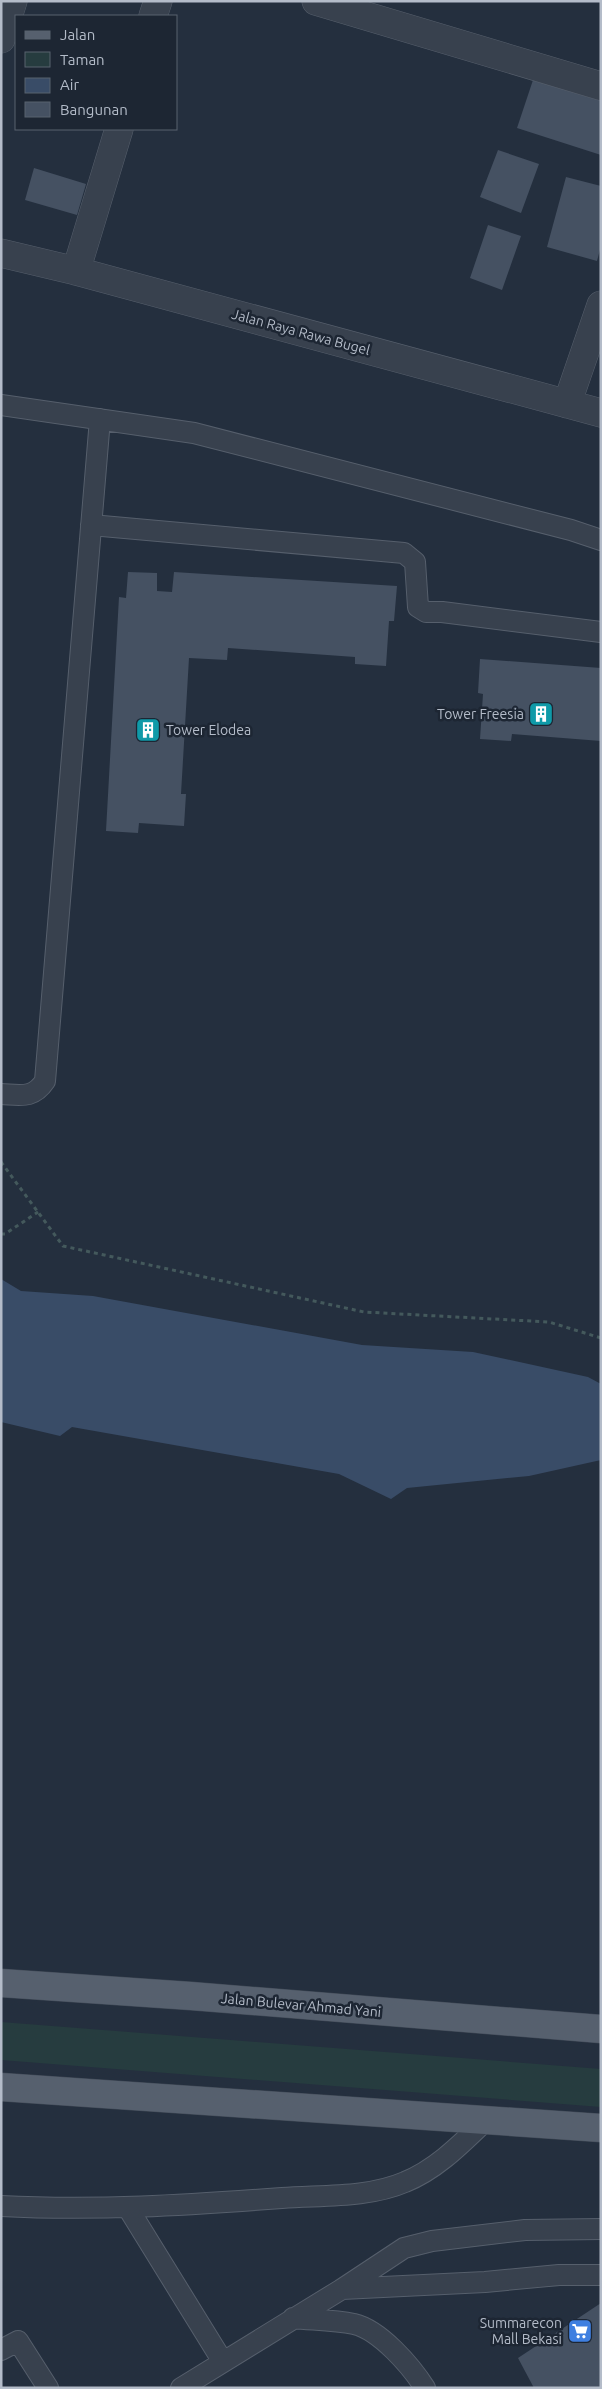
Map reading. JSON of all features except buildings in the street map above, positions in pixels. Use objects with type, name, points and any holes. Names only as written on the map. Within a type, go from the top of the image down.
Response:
[{"type":"main road","name":"Jalan Bulevar Ahmad Yani","points":[[1,1983],[201,1996],[601,2029]]},
{"type":"main road","points":[[1,2087],[601,2128]]},
{"type":"street","points":[[1,39],[13,1]]},
{"type":"street","points":[[154,15],[158,1]]},
{"type":"street","points":[[316,1],[601,86]]},
{"type":"street","points":[[76,271],[119,130]]},
{"type":"street","name":"Jalan Raya Rawa Bugel","points":[[1,253],[76,271],[601,413]]},
{"type":"street","points":[[567,404],[601,305]]},
{"type":"lane","points":[[1,405],[194,433],[571,530],[601,540]]},
{"type":"lane","points":[[1,1094],[26,1095],[38,1091],[45,1080],[100,419]]},
{"type":"lane","points":[[91,526],[404,552],[415,562],[418,607],[426,612],[442,612],[601,632]]},
{"type":"lane","points":[[1,2206],[66,2210],[128,2208],[338,2194],[384,2189],[418,2176],[451,2153],[486,2120]]},
{"type":"lane","points":[[128,2208],[223,2362]]},
{"type":"lane","points":[[181,2388],[342,2289],[391,2256],[410,2246],[432,2241],[525,2230],[601,2229]]},
{"type":"lane","points":[[342,2289],[485,2282],[559,2275],[601,2275]]},
{"type":"lane","points":[[293,2318],[355,2324],[370,2331],[392,2349],[417,2375],[425,2388]]},
{"type":"lane","points":[[1,2350],[18,2341],[48,2388]]},
{"type":"path","points":[[1,1162],[62,1246],[364,1312],[549,1322],[601,1338]]},
{"type":"path","points":[[1,1234],[5,1234],[38,1212]]},
{"type":"green space","points":[[1,2022],[601,2069],[601,2107],[1,2060]]},
{"type":"water","points":[[1,1279],[21,1291],[93,1296],[362,1345],[473,1352],[588,1377],[601,1384],[601,1460],[529,1476],[407,1488],[391,1499],[339,1474],[72,1427],[60,1436],[1,1422]]},
{"type":"place","name":"Tower Freesia","points":[[541,714]]},
{"type":"place","name":"Tower Elodea","points":[[148,730]]},
{"type":"place","name":"Summarecon Mall Bekasi","points":[[580,2331]]}]
